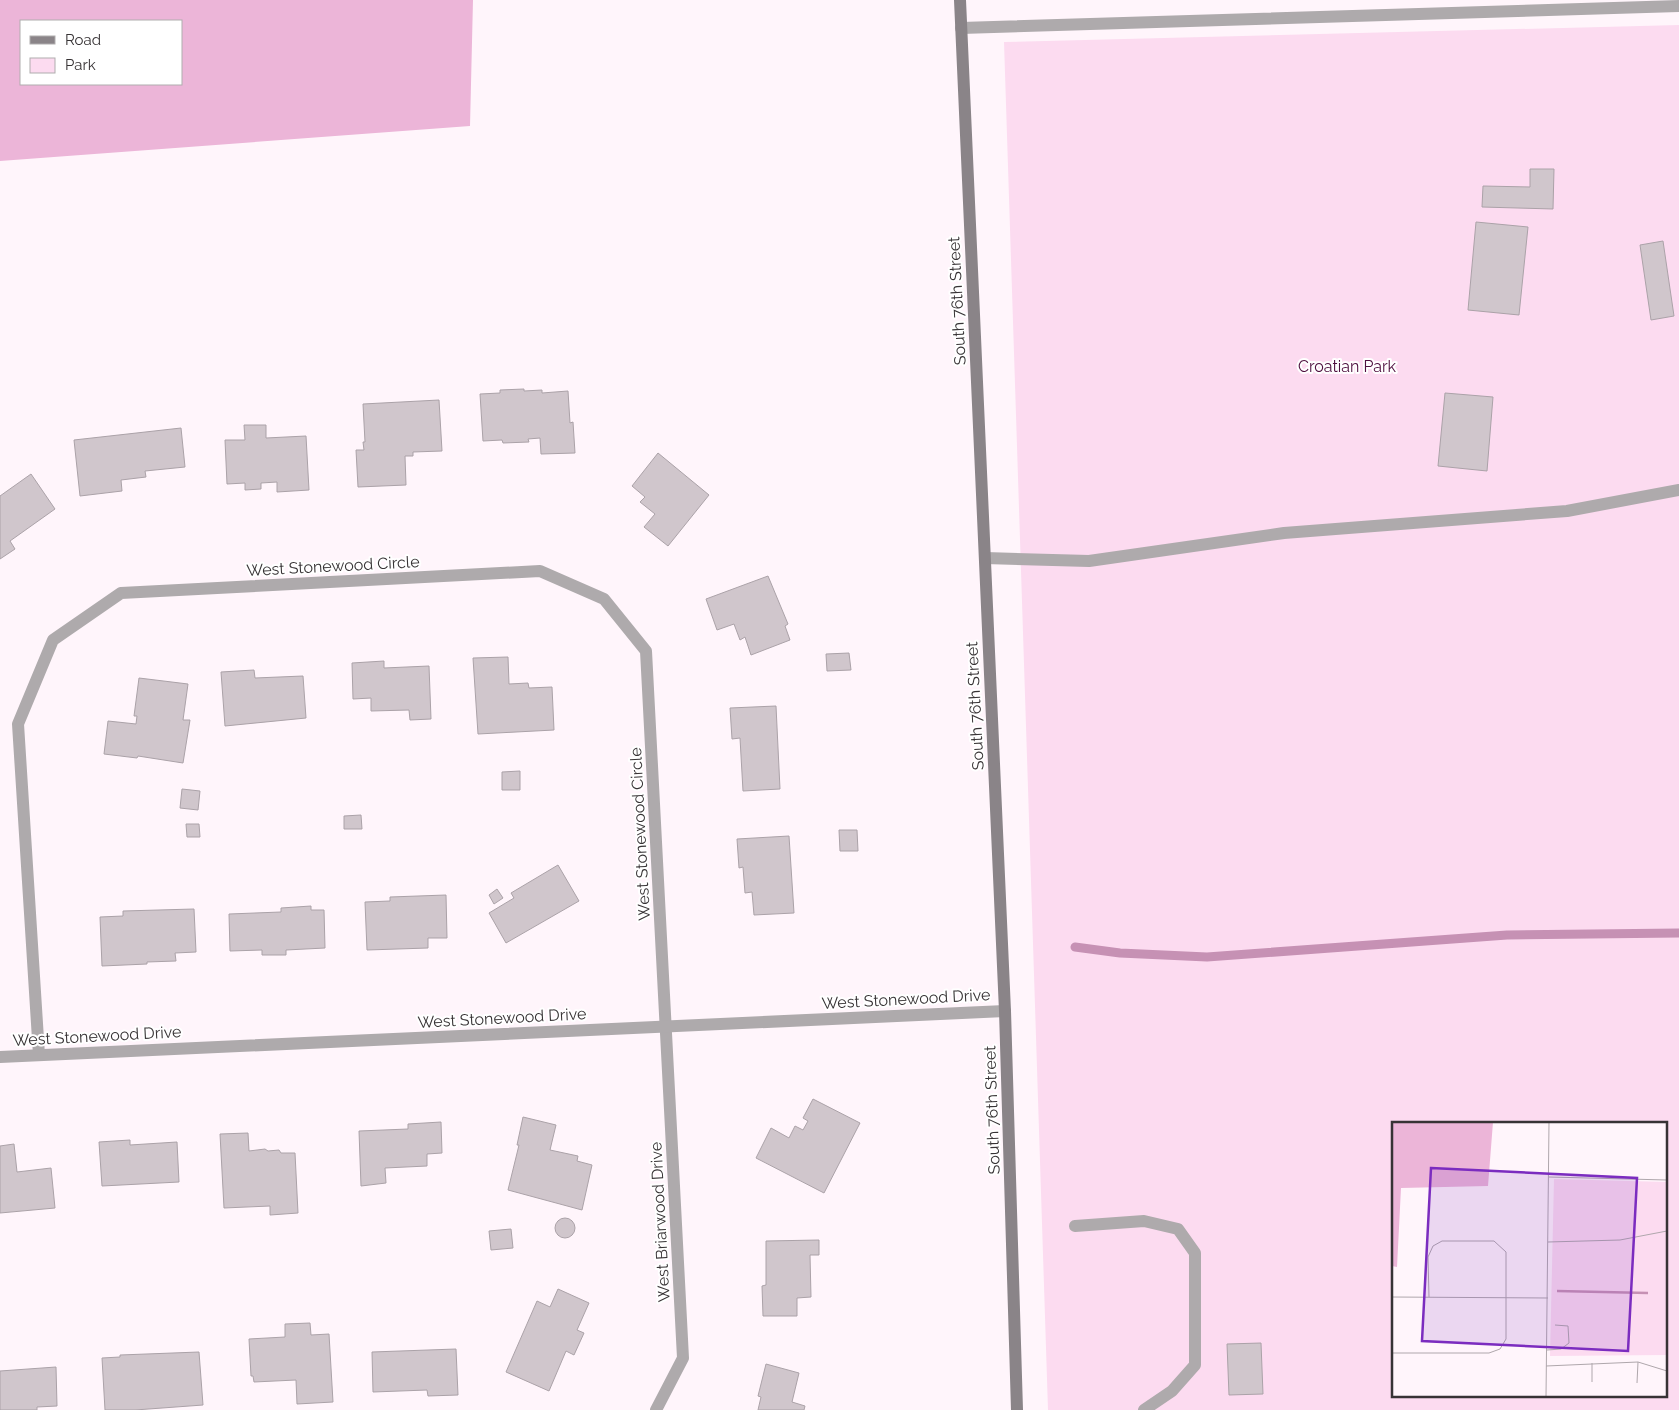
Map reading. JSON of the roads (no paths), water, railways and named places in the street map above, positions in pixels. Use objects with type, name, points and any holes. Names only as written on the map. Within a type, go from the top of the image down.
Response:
[{"type":"main road","name":"South 76th Street","points":[[960,0],[1005,1010],[1017,1410]]},
{"type":"street","points":[[961,28],[1679,6]]},
{"type":"street","points":[[985,558],[1089,561],[1284,534],[1567,511],[1679,490]]},
{"type":"street","name":"West Stonewood Circle","points":[[39,1055],[18,724],[53,640],[121,593],[540,572],[604,599],[646,652],[666,1026]]},
{"type":"street","name":"West Stonewood Drive","points":[[0,1057],[1005,1010]]},
{"type":"street","name":"West Briarwood Drive","points":[[656,1410],[684,1358],[666,1026]]},
{"type":"street","points":[[1075,1226],[1144,1221],[1178,1229],[1194,1253],[1195,1365],[1172,1392],[1144,1410]]},
{"type":"waterway","points":[[1075,947],[1120,953],[1207,957],[1507,935],[1679,933]]},
{"type":"park label","name":"Croatian Park","points":[[1347,366]]}]
